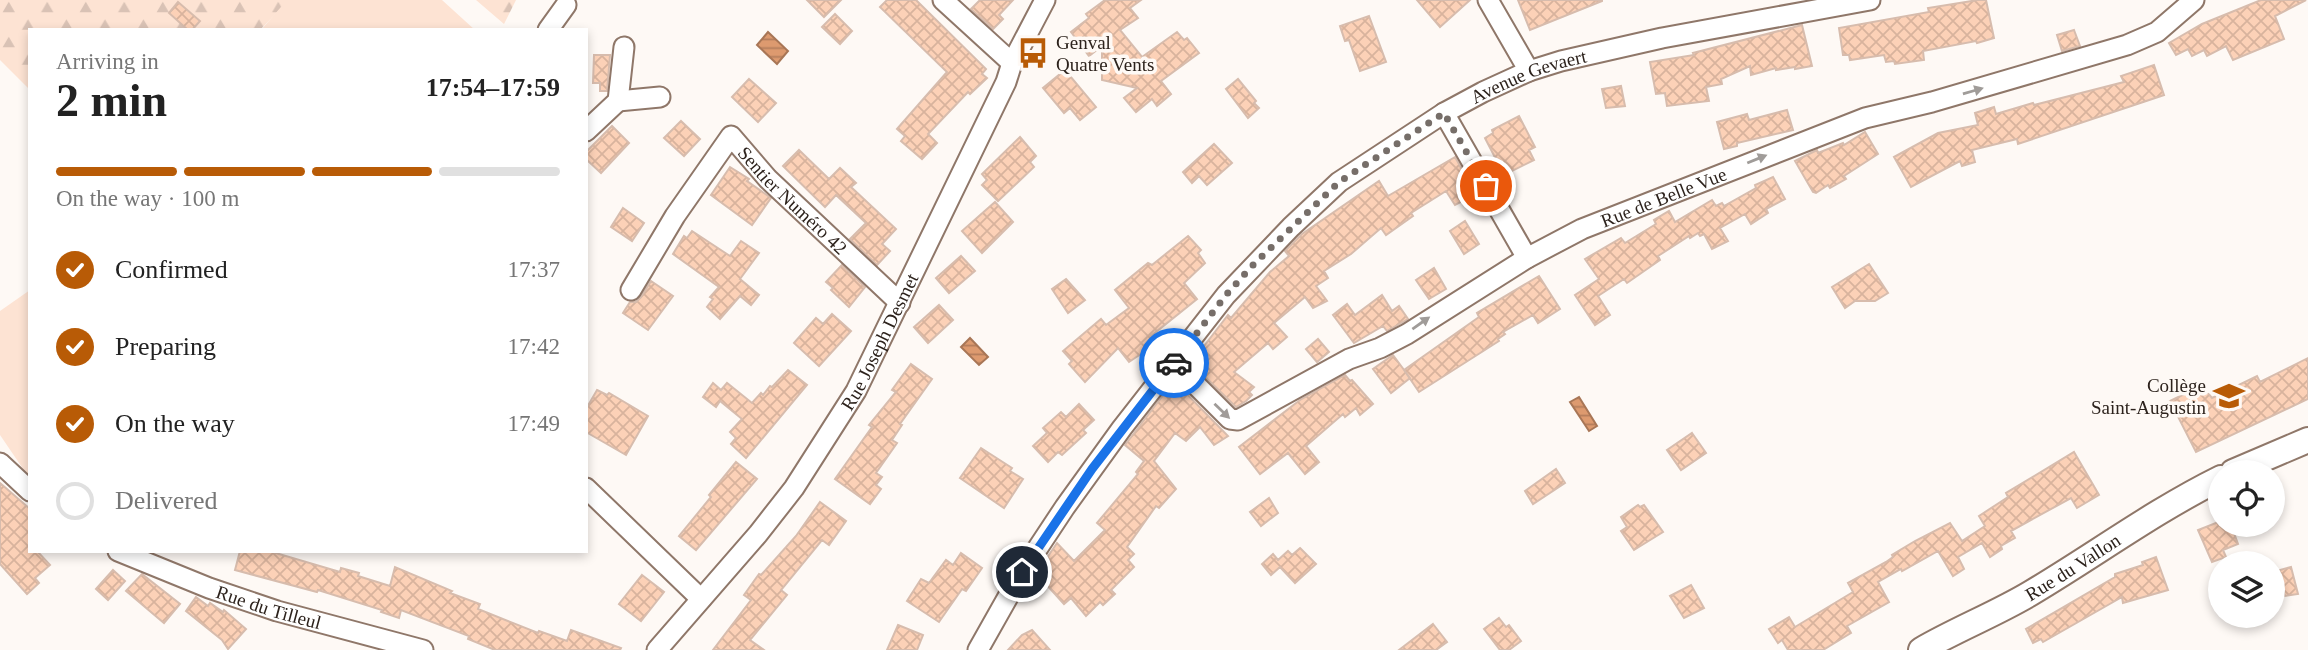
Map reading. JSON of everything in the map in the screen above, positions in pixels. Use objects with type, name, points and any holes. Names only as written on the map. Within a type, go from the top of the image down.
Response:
[{"type":"street","points":[[943,0],[1012,63]]},
{"type":"street","name":"Rue Joseph Desmet","points":[[657,650],[758,534],[794,488],[856,391],[1006,82],[1012,63],[1045,0]]},
{"type":"street","points":[[1488,0],[1529,71]]},
{"type":"street","name":"Avenue Gevaert","points":[[978,650],[1022,572],[1122,428],[1226,295],[1252,266],[1339,182],[1444,113],[1529,71],[1662,38],[1870,0]]},
{"type":"street","name":"Rue de Belle Vue","points":[[1174,363],[1230,419],[1238,421],[1349,359],[1380,348],[1407,334],[1527,258],[1582,229],[1866,118],[1996,84],[2136,41],[2157,32],[2194,0]]},
{"type":"street","points":[[549,28],[566,5]]},
{"type":"street","points":[[618,101],[624,47]]},
{"type":"street","points":[[588,129],[618,101],[660,97]]},
{"type":"street","points":[[1444,113],[1527,258]]},
{"type":"street","name":"Sentier Numéro 42","points":[[631,290],[675,216],[731,136],[768,179],[900,303]]},
{"type":"street","points":[[2261,460],[2308,440]]},
{"type":"street","points":[[0,463],[28,489]]},
{"type":"street","name":"Rue du Vallon","points":[[1921,650],[2018,601],[2127,531],[2208,485]]},
{"type":"street","points":[[588,490],[701,599]]},
{"type":"street","name":"Rue du Tilleul","points":[[122,553],[277,611],[423,650]]},
{"type":"green space","points":[[0,0],[289,0],[262,28],[28,28],[28,88],[0,60]]},
{"type":"green space","points":[[287,0],[442,0],[473,28],[263,28]]},
{"type":"green space","points":[[476,0],[516,0],[504,24]]},
{"type":"green space","points":[[28,291],[28,476],[0,435],[0,311]]},
{"type":"shaded area","points":[[768,32],[788,51],[777,64],[757,45]]},
{"type":"shaded area","points":[[970,338],[988,357],[979,365],[961,347]]},
{"type":"shaded area","points":[[1579,397],[1597,426],[1589,431],[1570,402]]},
{"type":"building","points":[[807,0],[841,0],[824,17]]},
{"type":"building","points":[[887,0],[916,0],[986,69],[982,74],[987,78],[970,94],[968,92],[928,134],[937,143],[922,159],[901,141],[905,136],[897,129],[947,72],[880,7]]},
{"type":"building","points":[[980,0],[1013,0],[999,15],[1003,19],[993,29],[971,9]]},
{"type":"building","points":[[1105,0],[1141,0],[1130,8],[1138,18],[1120,30],[1142,57],[1177,32],[1184,40],[1187,38],[1199,53],[1161,81],[1171,94],[1157,106],[1152,99],[1136,112],[1124,98],[1137,88],[1102,80],[1102,46],[1089,56],[1071,32],[1089,18],[1086,14]]},
{"type":"building","points":[[1417,0],[1470,0],[1440,27]]},
{"type":"building","points":[[1518,0],[1602,0],[1602,1],[1530,30]]},
{"type":"building","points":[[1986,0],[1994,38],[1923,51],[1924,60],[1895,64],[1894,61],[1886,62],[1884,55],[1850,60],[1849,55],[1843,55],[1839,28]]},
{"type":"building","points":[[2261,0],[2306,0],[2275,16],[2284,39],[2233,60],[2226,46],[2207,56],[2204,50],[2192,56],[2188,49],[2176,55],[2169,43],[2202,24]]},
{"type":"building","points":[[178,2],[200,21],[194,28],[186,28],[169,13]]},
{"type":"building","points":[[835,14],[852,31],[840,44],[822,27]]},
{"type":"building","points":[[1369,16],[1386,62],[1360,71],[1349,40],[1345,41],[1340,26]]},
{"type":"building","points":[[1802,25],[1812,66],[1776,68],[1751,75],[1750,66],[1721,79],[1722,84],[1706,87],[1709,101],[1667,106],[1665,93],[1656,94],[1650,62],[1694,55],[1693,53]]},
{"type":"building","points":[[2074,30],[2080,46],[2062,51],[2057,35]]},
{"type":"building","points":[[594,55],[610,55],[607,91],[600,91],[600,83],[593,83]]},
{"type":"building","points":[[2154,65],[2164,95],[2018,144],[2017,139],[1972,150],[1975,162],[1962,166],[1960,161],[1911,187],[1894,157],[1938,133],[1978,125],[1975,113],[1994,107],[1996,114],[2124,82],[2121,76]]},
{"type":"building","points":[[1065,70],[1096,107],[1080,120],[1070,108],[1064,113],[1043,88]]},
{"type":"building","points":[[749,79],[776,103],[758,122],[732,97]]},
{"type":"building","points":[[1238,79],[1259,108],[1248,118],[1226,89]]},
{"type":"building","points":[[1621,86],[1625,106],[1606,108],[1602,89]]},
{"type":"building","points":[[1787,110],[1793,130],[1737,143],[1737,146],[1724,149],[1717,122],[1747,114],[1749,120]]},
{"type":"building","points":[[1519,116],[1535,147],[1529,150],[1534,160],[1504,175],[1485,138],[1493,133],[1492,130]]},
{"type":"building","points":[[681,121],[700,139],[684,156],[664,138]]},
{"type":"building","points":[[612,126],[629,143],[601,173],[588,161],[588,150]]},
{"type":"building","points":[[1865,132],[1878,154],[1844,176],[1846,179],[1830,188],[1828,185],[1816,193],[1813,192],[1795,161],[1817,150],[1818,153],[1843,143],[1844,145]]},
{"type":"building","points":[[1020,137],[1036,156],[1030,162],[1034,167],[998,201],[982,185],[987,180],[982,174]]},
{"type":"building","points":[[1214,144],[1232,163],[1207,185],[1199,176],[1192,183],[1183,172]]},
{"type":"building","points":[[799,150],[829,179],[840,168],[856,183],[851,187],[896,229],[882,244],[890,251],[877,265],[850,239],[866,223],[836,195],[825,207],[783,166]]},
{"type":"building","points":[[1455,157],[1476,194],[1455,205],[1446,191],[1411,213],[1413,216],[1386,235],[1381,228],[1351,254],[1324,271],[1328,278],[1316,286],[1327,301],[1313,308],[1305,297],[1274,323],[1287,337],[1273,349],[1268,343],[1234,372],[1254,387],[1249,392],[1252,395],[1246,401],[1236,407],[1191,363],[1228,315],[1231,318],[1270,272],[1289,256],[1285,251],[1302,234],[1379,181],[1388,196]]},
{"type":"building","points":[[730,167],[771,198],[752,225],[711,195]]},
{"type":"building","points":[[1773,177],[1785,199],[1766,209],[1768,213],[1751,224],[1745,214],[1720,228],[1728,241],[1712,249],[1704,234],[1700,236],[1698,233],[1658,256],[1660,260],[1627,283],[1624,279],[1598,296],[1610,315],[1595,325],[1575,295],[1599,279],[1585,259],[1621,238],[1625,243],[1656,224],[1654,220],[1669,211],[1675,222],[1712,200],[1716,206],[1722,203],[1724,206],[1756,188],[1755,185]]},
{"type":"building","points":[[995,202],[1013,222],[982,253],[962,231]]},
{"type":"building","points":[[623,208],[644,223],[632,241],[611,227]]},
{"type":"building","points":[[1465,221],[1479,244],[1464,254],[1450,231]]},
{"type":"building","points":[[692,231],[730,256],[741,241],[759,253],[740,279],[759,295],[751,305],[740,296],[720,319],[707,307],[713,299],[710,297],[719,287],[673,254],[684,236],[687,238]]},
{"type":"building","points":[[1188,236],[1201,250],[1198,253],[1205,263],[1184,283],[1197,299],[1151,336],[1157,343],[1129,362],[1118,348],[1085,382],[1069,364],[1072,361],[1063,351],[1101,319],[1106,325],[1129,308],[1115,290]]},
{"type":"building","points":[[961,256],[975,271],[949,293],[936,278]]},
{"type":"building","points":[[1869,264],[1888,293],[1875,301],[1855,301],[1845,308],[1832,287]]},
{"type":"building","points":[[842,265],[865,287],[849,307],[826,282]]},
{"type":"building","points":[[1434,268],[1446,289],[1429,299],[1416,280]]},
{"type":"building","points":[[1539,276],[1560,309],[1538,323],[1533,315],[1503,332],[1505,334],[1499,341],[1419,392],[1404,370],[1479,317],[1477,313]]},
{"type":"building","points":[[1066,279],[1085,300],[1068,313],[1052,289]]},
{"type":"building","points":[[651,281],[673,296],[648,330],[623,313],[630,302],[636,302],[641,297]]},
{"type":"building","points":[[1382,295],[1392,311],[1399,306],[1408,319],[1387,331],[1383,326],[1354,343],[1333,315],[1347,304],[1355,315]]},
{"type":"building","points":[[939,305],[953,320],[928,343],[914,327]]},
{"type":"building","points":[[832,314],[851,331],[819,366],[794,343],[816,318],[823,324]]},
{"type":"building","points":[[1318,339],[1329,352],[1317,362],[1306,349]]},
{"type":"building","points":[[1393,355],[1410,378],[1391,393],[1373,369]]},
{"type":"building","points":[[2308,358],[2308,399],[2196,452],[2170,401],[2199,387],[2212,398],[2257,376],[2260,382]]},
{"type":"building","points":[[911,364],[932,379],[892,440],[897,443],[876,473],[882,477],[876,485],[881,489],[870,504],[835,479],[872,427],[869,425],[896,392],[892,390]]},
{"type":"building","points":[[788,370],[807,385],[746,458],[731,444],[736,438],[730,432],[742,419],[720,401],[716,407],[703,397],[713,383],[721,390],[727,383],[752,403]]},
{"type":"building","points":[[1345,375],[1373,404],[1360,415],[1356,408],[1345,417],[1343,414],[1306,446],[1319,462],[1305,474],[1288,453],[1260,474],[1239,447],[1300,400]]},
{"type":"building","points":[[1174,381],[1228,436],[1214,445],[1200,427],[1186,441],[1175,433],[1154,461],[1176,489],[1159,508],[1156,506],[1127,547],[1134,554],[1128,560],[1134,567],[1111,590],[1115,594],[1103,605],[1100,602],[1086,616],[1071,598],[1064,604],[1045,583],[1042,585],[1034,577],[1057,543],[1074,561],[1105,530],[1097,523],[1138,474],[1136,472],[1144,461],[1125,445]]},
{"type":"building","points":[[597,390],[607,395],[609,393],[648,416],[626,455],[588,433],[588,406]]},
{"type":"building","points":[[1079,404],[1094,420],[1083,430],[1086,433],[1062,455],[1058,452],[1048,462],[1033,446],[1047,433],[1043,428],[1061,412],[1066,417]]},
{"type":"building","points":[[1692,433],[1706,453],[1681,470],[1667,450]]},
{"type":"building","points":[[981,448],[1012,468],[1010,471],[1023,479],[1004,508],[960,478]]},
{"type":"building","points":[[2074,452],[2099,495],[2077,508],[2071,498],[2011,531],[2015,538],[2001,546],[2002,549],[1990,557],[1982,543],[1958,557],[1964,569],[1953,576],[1938,551],[1902,571],[1901,569],[1878,582],[1889,602],[1847,626],[1851,633],[1823,650],[1788,650],[1782,640],[1778,643],[1769,629],[1789,617],[1795,627],[1853,592],[1848,583],[1886,562],[1892,555],[1915,541],[1950,523],[1962,541],[1985,526],[1979,516],[2008,497],[2006,493]]},
{"type":"building","points":[[736,462],[757,479],[696,550],[679,536]]},
{"type":"building","points":[[1556,469],[1565,483],[1533,504],[1525,491]]},
{"type":"building","points":[[0,483],[28,507],[28,553],[39,553],[50,565],[35,578],[39,583],[27,594],[0,564]]},
{"type":"building","points":[[1269,498],[1278,513],[1261,526],[1250,512]]},
{"type":"building","points":[[820,502],[846,521],[829,545],[822,540],[781,590],[787,595],[750,640],[764,650],[713,650],[751,600],[744,595],[759,574],[761,575],[796,536]]},
{"type":"building","points":[[1638,505],[1644,505],[1663,532],[1634,550],[1621,531],[1627,527],[1621,517]]},
{"type":"building","points":[[2208,526],[2208,537],[2235,537],[2238,544],[2223,551],[2208,553],[2198,530]]},
{"type":"building","points":[[1300,548],[1316,564],[1295,583],[1280,567],[1271,575],[1262,564],[1273,554],[1278,560],[1288,551],[1292,555]]},
{"type":"building","points":[[239,553],[276,553],[340,572],[341,568],[359,573],[358,576],[390,586],[395,567],[480,604],[478,609],[538,633],[539,631],[567,641],[571,630],[621,648],[495,650],[468,639],[469,636],[401,610],[399,618],[318,590],[317,592],[235,570]]},
{"type":"building","points":[[961,553],[982,568],[966,591],[962,589],[939,622],[907,601],[921,579],[929,583],[946,560],[953,565]]},
{"type":"building","points":[[2156,557],[2168,590],[2123,603],[2122,597],[2043,642],[2041,639],[2033,643],[2026,629],[2115,577],[2115,574],[2143,565],[2142,562]]},
{"type":"building","points":[[2291,567],[2298,594],[2285,596],[2285,569]]},
{"type":"building","points":[[113,570],[125,581],[108,600],[96,589]]},
{"type":"building","points":[[142,574],[180,604],[164,623],[126,591]]},
{"type":"building","points":[[642,575],[664,592],[641,621],[619,604]]},
{"type":"building","points":[[1691,585],[1704,608],[1684,618],[1670,596]]},
{"type":"building","points":[[196,597],[208,606],[210,603],[223,612],[224,610],[246,629],[228,649],[222,640],[186,611]]},
{"type":"building","points":[[1499,618],[1506,627],[1509,625],[1521,641],[1509,650],[1500,650],[1484,629]]},
{"type":"building","points":[[1433,624],[1447,642],[1436,650],[1399,650]]},
{"type":"building","points":[[898,625],[923,635],[917,650],[887,650]]},
{"type":"building","points":[[1032,630],[1050,650],[1008,650],[1022,635]]},
{"type":"way so far","points":[[1174,363],[1252,266],[1339,182],[1444,113],[1486,186]]},
{"type":"place","name":"Genval Quatre Vents","points":[[1033,53]]},
{"type":"place","name":"Collège Saint-Augustin","points":[[2229,396]]},
{"type":"route","points":[[1022,572],[1092,469],[1174,363]]}]
